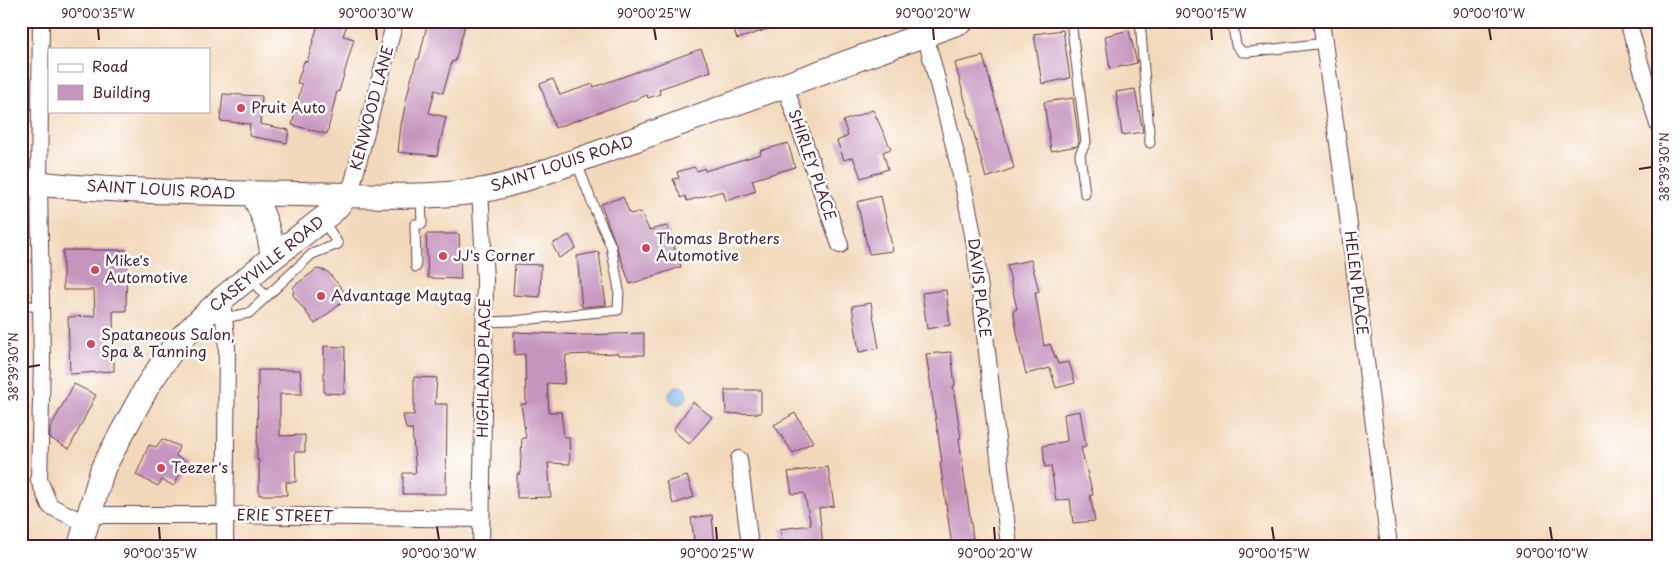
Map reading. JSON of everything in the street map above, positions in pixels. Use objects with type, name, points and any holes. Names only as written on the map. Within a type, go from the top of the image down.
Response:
[{"type":"street","points":[[41,21],[30,183],[41,307],[42,361],[39,480],[50,506],[88,519]]},
{"type":"street","name":"KENWOOD LANE","points":[[347,195],[353,182],[395,21]]},
{"type":"street","name":"SAINT LOUIS ROAD","points":[[30,183],[199,193],[252,194],[421,195],[480,190],[526,178],[576,161],[962,21]]},
{"type":"street","name":"HELEN PLACE","points":[[1321,21],[1344,182],[1389,546]]},
{"type":"street","points":[[1628,21],[1658,125]]},
{"type":"street","name":"DAVIS PLACE","points":[[925,35],[950,125],[975,246],[1009,546]]},
{"type":"street","name":"SHIRLEY PLACE","points":[[785,86],[840,244]]},
{"type":"street","name":"HIGHLAND PLACE","points":[[480,190],[485,280],[481,546]]},
{"type":"street","points":[[252,194],[266,223],[273,257]]},
{"type":"street","name":"CASEYVILLE ROAD","points":[[80,546],[103,468],[148,385],[178,341],[223,308],[249,276],[323,219],[342,203],[347,195]]},
{"type":"street","points":[[223,308],[227,347],[225,546]]},
{"type":"street","points":[[739,459],[750,546]]},
{"type":"street","name":"ERIE STREET","points":[[88,519],[225,515],[480,519]]},
{"type":"lane","points":[[1071,21],[1086,142],[1080,154],[1085,194]]},
{"type":"lane","points":[[1140,21],[1150,143]]},
{"type":"lane","points":[[1232,21],[1236,45],[1242,52],[1325,43]]},
{"type":"lane","points":[[485,322],[532,320],[618,310],[620,290],[611,246],[576,161]]},
{"type":"lane","points":[[416,267],[415,224],[422,224],[421,195]]},
{"type":"lane","points":[[223,308],[249,313],[312,254],[338,244],[323,219]]},
{"type":"lane","points":[[249,276],[265,296]]},
{"type":"lane","points":[[21,305],[41,307]]},
{"type":"water","points":[[674,386],[682,386],[687,391],[685,402],[674,404],[669,399],[669,391]]},
{"type":"building","points":[[319,21],[348,21],[343,36],[354,39],[339,92],[337,91],[327,134],[292,125],[302,84],[297,83],[304,61],[307,62]]},
{"type":"building","points":[[428,21],[466,21],[455,62],[452,61],[443,93],[435,90],[429,113],[446,117],[437,156],[398,152],[401,125],[410,83],[417,59],[419,59]]},
{"type":"building","points":[[731,21],[784,21],[784,24],[737,39]]},
{"type":"building","points":[[1063,30],[1070,78],[1042,84],[1034,34]]},
{"type":"building","points":[[1129,30],[1137,63],[1110,69],[1105,36]]},
{"type":"building","points":[[701,49],[711,71],[659,89],[660,94],[648,98],[647,95],[555,128],[540,84],[553,79],[560,95],[593,84],[594,87]]},
{"type":"building","points":[[983,56],[1014,168],[986,178],[955,63]]},
{"type":"building","points":[[1135,89],[1143,132],[1122,135],[1116,92]]},
{"type":"building","name":"Pruit Auto","points":[[223,94],[262,96],[260,124],[289,130],[287,143],[249,136],[250,124],[220,121]]},
{"type":"building","points":[[1073,98],[1079,142],[1077,146],[1051,151],[1044,102]]},
{"type":"building","points":[[873,110],[891,149],[883,152],[888,169],[861,178],[853,157],[844,160],[837,141],[848,136],[843,121]]},
{"type":"building","points":[[788,143],[795,167],[752,180],[756,191],[726,201],[723,191],[687,201],[685,196],[681,198],[673,179],[679,178],[677,172],[694,167],[697,171],[704,168],[705,171],[761,154],[760,151]]},
{"type":"building","points":[[881,196],[893,251],[869,254],[857,202]]},
{"type":"building","name":"Thomas Brothers Automotive","points":[[623,197],[630,214],[641,212],[649,230],[667,226],[681,267],[630,284],[601,204]]},
{"type":"building","name":"JJ's Corner","points":[[426,234],[459,234],[461,279],[428,278]]},
{"type":"building","points":[[569,235],[576,248],[559,258],[552,244]]},
{"type":"building","points":[[63,250],[127,250],[126,311],[113,311],[114,371],[70,374],[68,317],[95,316],[94,290],[63,290]]},
{"type":"building","points":[[599,252],[606,305],[582,307],[577,256]]},
{"type":"building","points":[[1031,260],[1039,292],[1035,292],[1044,346],[1050,344],[1058,364],[1069,362],[1075,383],[1056,388],[1050,368],[1026,374],[1013,310],[1017,309],[1007,265]]},
{"type":"building","points":[[515,264],[541,265],[540,297],[513,295]]},
{"type":"building","name":"Advantage Maytag","points":[[317,269],[327,271],[349,297],[315,324],[293,295],[294,286]]},
{"type":"building","points":[[946,290],[950,325],[927,329],[922,293]]},
{"type":"building","points":[[871,303],[879,348],[859,352],[852,306]]},
{"type":"building","points":[[514,332],[586,335],[644,333],[644,355],[619,355],[619,353],[566,355],[564,384],[547,383],[549,412],[561,412],[564,437],[569,437],[570,464],[548,463],[551,497],[517,498],[517,474],[520,474],[522,438],[526,438],[521,404],[526,404],[525,354],[515,355]]},
{"type":"building","points":[[324,346],[345,347],[344,394],[324,393]]},
{"type":"building","points":[[951,352],[955,386],[953,386],[961,438],[959,438],[974,546],[952,546],[926,354]]},
{"type":"building","points":[[258,370],[300,370],[302,394],[280,394],[280,436],[305,435],[305,452],[295,452],[296,482],[286,482],[287,495],[259,495],[259,460],[257,460]]},
{"type":"building","points":[[414,377],[437,378],[435,404],[447,404],[446,494],[403,494],[403,473],[416,473],[412,429],[406,429],[403,415],[414,415]]},
{"type":"building","points":[[74,384],[96,395],[69,449],[50,438],[50,428]]},
{"type":"building","points":[[725,390],[761,390],[761,413],[726,414]]},
{"type":"building","points":[[693,402],[712,417],[689,444],[673,430]]},
{"type":"building","points":[[1080,411],[1086,447],[1081,448],[1093,495],[1090,495],[1095,521],[1073,523],[1070,499],[1056,501],[1051,466],[1045,467],[1043,446],[1067,441],[1064,414]]},
{"type":"building","points":[[795,413],[813,442],[793,453],[774,425]]},
{"type":"building","name":"Teezer's","points":[[162,439],[179,446],[176,456],[185,461],[174,486],[162,480],[158,486],[136,475],[149,445],[156,447]]},
{"type":"building","points":[[828,467],[834,506],[819,508],[823,546],[783,546],[780,529],[811,525],[804,493],[792,494],[788,472]]},
{"type":"building","points":[[687,476],[694,497],[673,504],[666,482]]},
{"type":"building","points":[[712,515],[715,546],[695,546],[691,518]]},
{"type":"place","name":"Pruit Auto","points":[[241,108]]},
{"type":"place","name":"Thomas Brothers Automotive","points":[[646,248]]},
{"type":"place","name":"JJ's Corner","points":[[443,256]]},
{"type":"place","name":"Mike's Automotive","points":[[95,270]]},
{"type":"place","name":"Advantage Maytag","points":[[321,296]]},
{"type":"place","name":"Spataneous Salon, Spa & Tanning","points":[[91,344]]},
{"type":"place","name":"Teezer's","points":[[161,468]]}]
